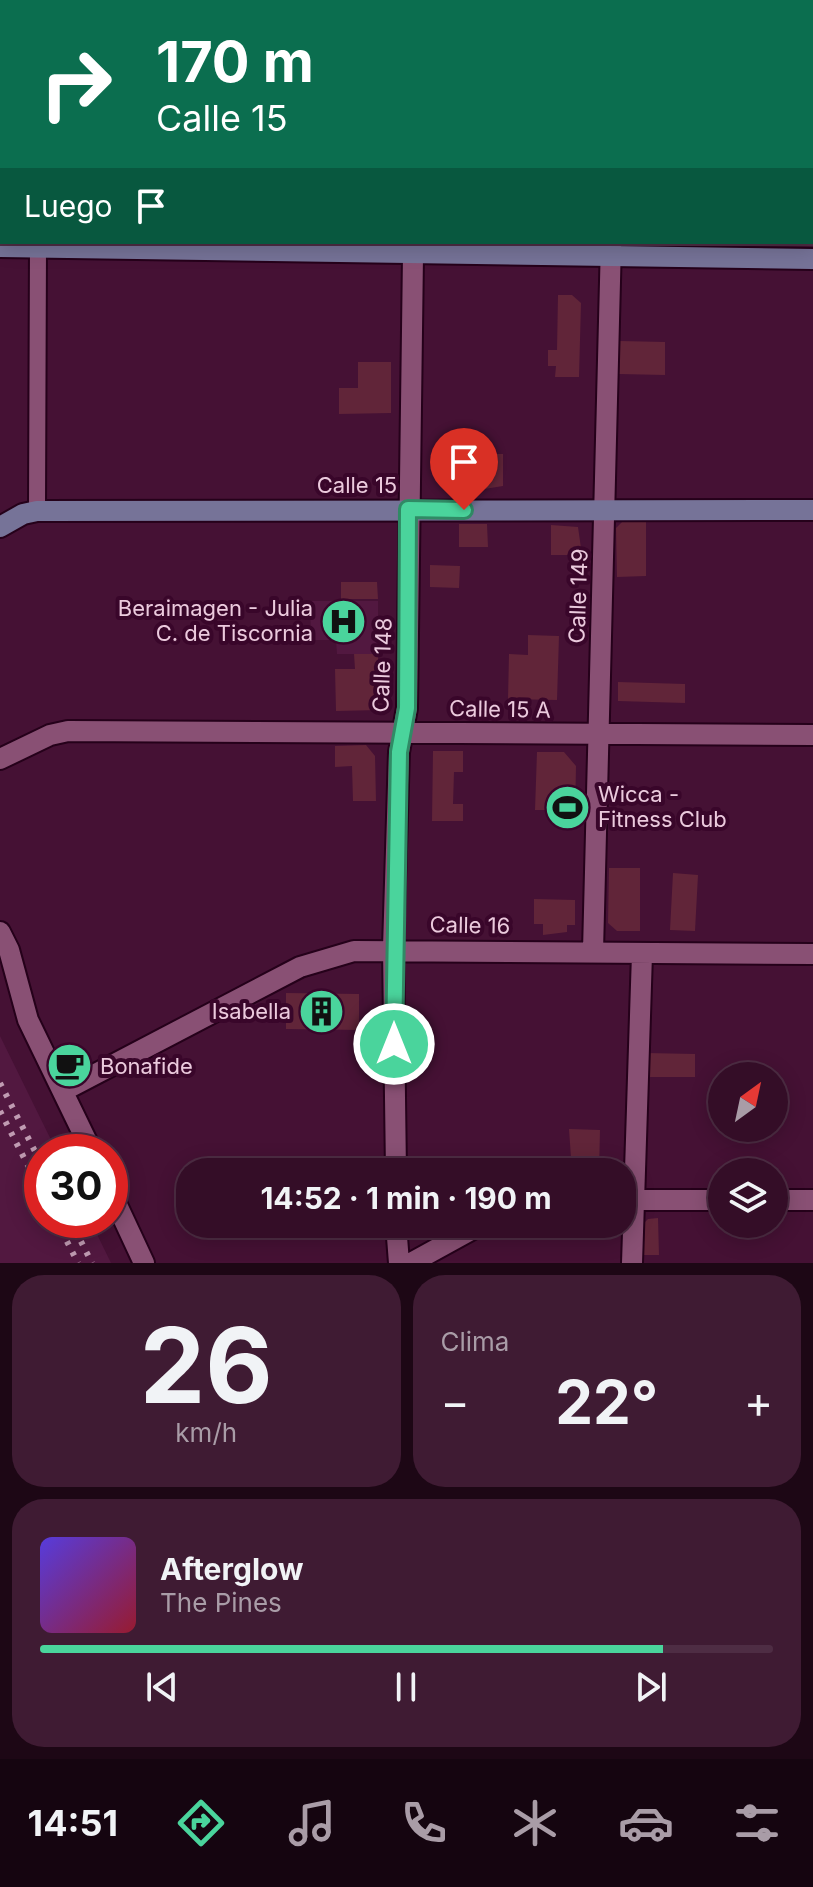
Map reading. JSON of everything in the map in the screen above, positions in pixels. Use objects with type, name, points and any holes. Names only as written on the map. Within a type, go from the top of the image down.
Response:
[{"type":"main road","points":[[0,247],[201,246],[413,255],[611,250],[813,259]]},
{"type":"main road","name":"Calle 15","points":[[0,527],[23,514],[37,511],[813,510]]},
{"type":"street","points":[[37,511],[38,247]]},
{"type":"street","name":"Calle 149","points":[[593,951],[611,250]]},
{"type":"street","name":"Calle 148","points":[[396,1158],[393,948],[402,731],[407,708],[413,255]]},
{"type":"street","name":"Calle 15 A","points":[[0,759],[50,735],[68,731],[813,735]]},
{"type":"street","points":[[0,932],[9,950],[28,1020],[83,1134]]},
{"type":"street","name":"Calle 16","points":[[63,1091],[300,967],[343,953],[393,948],[642,954],[813,954]]},
{"type":"street","points":[[630,1158],[642,954]]},
{"type":"street","points":[[636,1199],[708,1200]]},
{"type":"street","points":[[788,1200],[813,1200]]},
{"type":"street","points":[[128,1229],[144,1263]]},
{"type":"street","points":[[397,1238],[399,1263]]},
{"type":"street","points":[[411,1263],[457,1238]]},
{"type":"street","points":[[630,1238],[632,1263]]},
{"type":"shaded area","name":"Beraimagen - Julia C. de Tiscornia","points":[[310,601],[378,601],[378,654],[337,654],[336,640],[311,640]]},
{"type":"shaded area","points":[[0,1036],[48,1134],[24,1134],[24,1238],[99,1238],[111,1263],[0,1263]]},
{"type":"building","points":[[558,295],[572,295],[581,303],[579,377],[555,377],[556,366],[548,366],[548,350],[557,350]]},
{"type":"building","points":[[620,341],[665,342],[665,375],[619,374]]},
{"type":"building","points":[[358,362],[391,362],[391,413],[339,414],[339,388],[358,388]]},
{"type":"building","points":[[478,454],[503,454],[503,486],[478,490]]},
{"type":"building","points":[[622,522],[646,522],[646,576],[617,577],[616,528]]},
{"type":"building","points":[[459,524],[487,524],[488,547],[459,547]]},
{"type":"building","points":[[551,525],[578,527],[582,555],[551,555]]},
{"type":"building","points":[[430,565],[460,566],[459,588],[430,587]]},
{"type":"building","points":[[341,582],[377,582],[378,599],[341,599]]},
{"type":"building","points":[[528,635],[559,636],[557,700],[508,699],[509,654],[528,655]]},
{"type":"building","points":[[354,654],[378,654],[379,710],[336,711],[335,669],[355,669]]},
{"type":"building","points":[[618,682],[685,684],[685,703],[618,701]]},
{"type":"building","points":[[366,745],[375,756],[376,801],[353,801],[352,766],[335,767],[335,746]]},
{"type":"building","points":[[433,751],[463,751],[463,772],[454,772],[453,804],[463,804],[463,821],[432,821]]},
{"type":"building","points":[[537,752],[564,752],[576,766],[575,818],[547,818],[547,810],[535,810]]},
{"type":"building","points":[[609,868],[640,868],[640,931],[617,931],[608,923]]},
{"type":"building","points":[[673,873],[698,875],[695,931],[670,930]]},
{"type":"building","points":[[534,899],[575,900],[575,925],[567,925],[567,932],[543,935],[543,924],[534,924]]},
{"type":"building","name":"Isabella","points":[[286,993],[359,994],[359,1030],[286,1029]]},
{"type":"building","points":[[646,1053],[695,1054],[695,1077],[646,1077]]},
{"type":"building","points":[[569,1129],[600,1130],[599,1158],[571,1158]]},
{"type":"building","points":[[658,1218],[659,1255],[638,1255],[637,1230],[648,1219]]},
{"type":"railway","points":[[0,1083],[26,1134]]},
{"type":"railway","points":[[0,1111],[24,1158]]},
{"type":"railway","points":[[65,1238],[78,1263]]},
{"type":"railway","points":[[79,1238],[92,1263]]},
{"type":"place","name":"Beraimagen - Julia C. de Tiscornia","points":[[344,621]]},
{"type":"place","name":"Wicca - Fitness Club","points":[[567,807]]},
{"type":"place","name":"Isabella","points":[[322,1011]]},
{"type":"place","name":"Bonafide","points":[[69,1066]]},
{"type":"route","points":[[394,1044],[393,948],[399,752],[407,708],[408,509],[464,510]]}]
